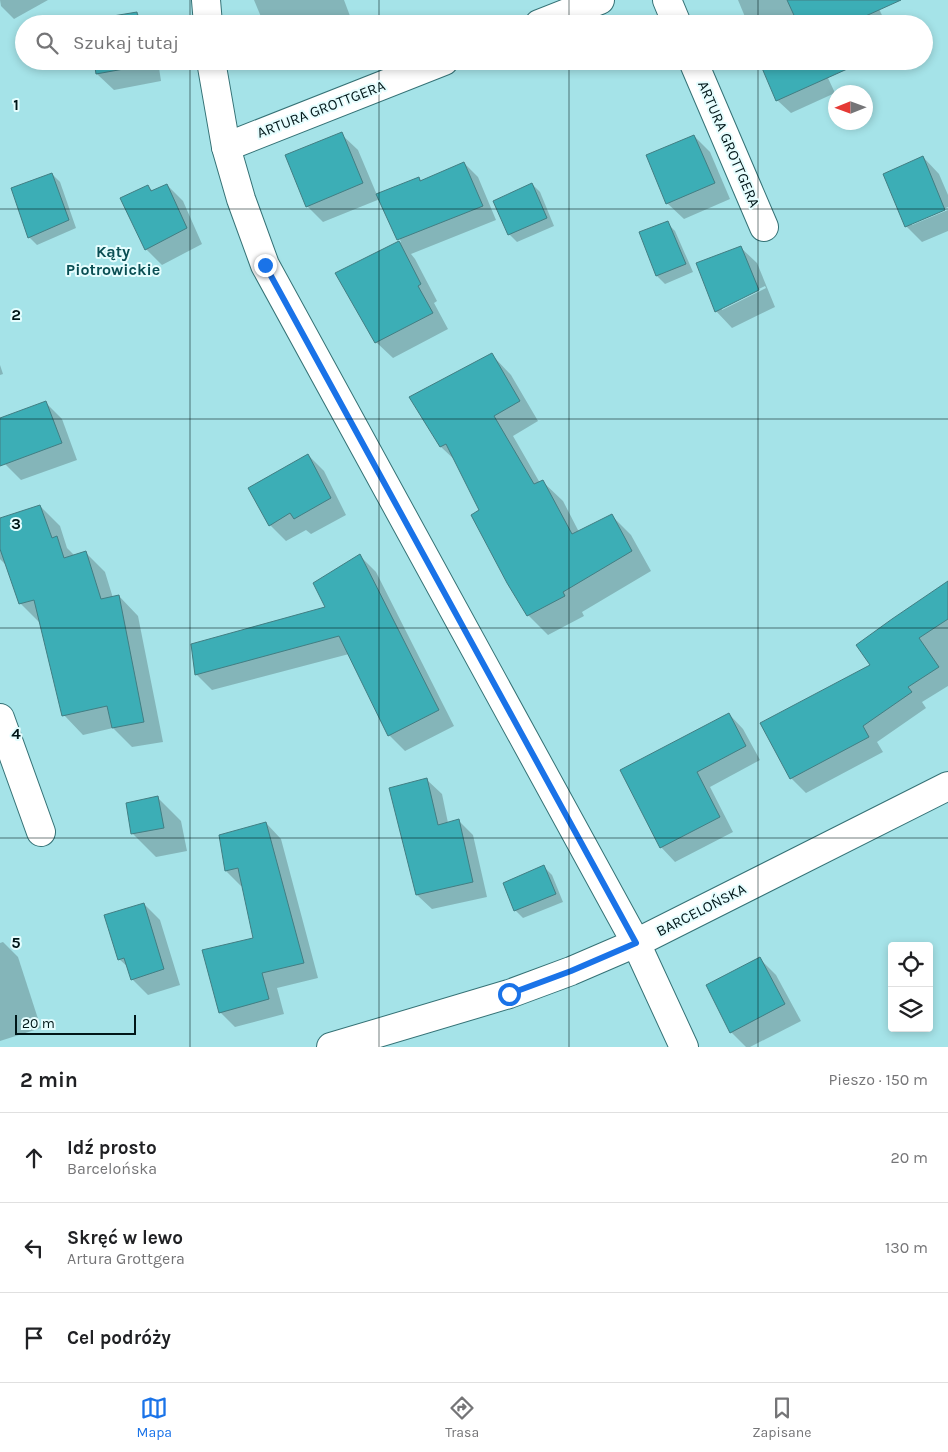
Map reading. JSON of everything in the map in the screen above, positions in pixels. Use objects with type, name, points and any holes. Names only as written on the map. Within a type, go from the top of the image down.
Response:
[{"type":"street","points":[[206,0],[207,15]]},
{"type":"street","points":[[562,15],[600,0]]},
{"type":"street","points":[[667,0],[673,15]]},
{"type":"street","points":[[213,70],[226,147],[241,199],[265,265],[636,943],[684,1047]]},
{"type":"street","name":"ARTURA GROTTGERA","points":[[226,147],[421,70]]},
{"type":"street","name":"ARTURA GROTTGERA","points":[[697,70],[764,227]]},
{"type":"street","points":[[0,718],[41,832]]},
{"type":"street","name":"BARCELOŃSKA","points":[[331,1047],[509,994],[571,971],[636,943],[948,786]]},
{"type":"building","points":[[787,0],[901,0],[868,15],[794,15]]},
{"type":"building","points":[[137,12],[138,15],[119,15]]},
{"type":"building","points":[[95,70],[118,70],[96,74]]},
{"type":"building","points":[[763,70],[845,70],[776,101]]},
{"type":"building","points":[[342,132],[363,183],[306,207],[285,155]]},
{"type":"building","points":[[694,135],[715,183],[666,204],[646,155]]},
{"type":"building","points":[[923,156],[945,210],[905,227],[883,174]]},
{"type":"building","points":[[464,162],[483,206],[397,240],[376,194],[419,177],[420,181]]},
{"type":"building","points":[[52,173],[69,220],[28,238],[11,188]]},
{"type":"building","points":[[532,183],[547,218],[508,235],[493,201]]},
{"type":"building","points":[[167,184],[187,228],[145,250],[120,198],[148,185],[151,191]]},
{"type":"building","points":[[668,221],[686,264],[656,276],[639,232]]},
{"type":"building","points":[[399,241],[421,284],[418,286],[433,313],[375,343],[335,273]]},
{"type":"building","points":[[741,246],[759,290],[715,312],[696,263]]},
{"type":"building","points":[[492,353],[520,401],[494,416],[534,484],[543,480],[572,534],[612,514],[632,551],[563,592],[565,596],[527,616],[471,515],[479,510],[446,444],[440,447],[409,397]]},
{"type":"building","points":[[46,401],[62,443],[0,466],[0,418]]},
{"type":"building","points":[[308,454],[331,498],[294,519],[290,513],[269,526],[248,488]]},
{"type":"building","points":[[40,505],[52,538],[57,536],[64,558],[86,551],[101,599],[119,595],[144,722],[112,728],[107,706],[62,716],[34,600],[19,604],[0,549],[0,518]]},
{"type":"building","points":[[360,554],[439,710],[388,736],[339,636],[195,675],[191,644],[325,607],[313,583]]},
{"type":"building","points":[[948,581],[948,619],[919,638],[939,667],[908,687],[912,692],[863,726],[869,737],[790,779],[760,723],[870,665],[856,645]]},
{"type":"building","points":[[729,713],[746,746],[697,772],[720,817],[660,848],[620,770]]},
{"type":"building","points":[[427,778],[438,825],[459,819],[473,882],[416,895],[389,788]]},
{"type":"building","points":[[158,796],[164,828],[131,834],[126,803]]},
{"type":"building","points":[[266,822],[304,963],[262,973],[269,999],[219,1013],[202,950],[253,938],[238,868],[225,871],[219,835]]},
{"type":"building","points":[[544,865],[556,894],[514,911],[503,883]]},
{"type":"building","points":[[144,903],[164,969],[131,980],[124,958],[118,960],[104,915]]},
{"type":"building","points":[[760,957],[785,1004],[730,1033],[706,985]]},
{"type":"district","name":"Kąty Piotrowickie","points":[[113,260]]},
{"type":"route","points":[[265,265],[636,943],[571,971],[509,994]]}]
